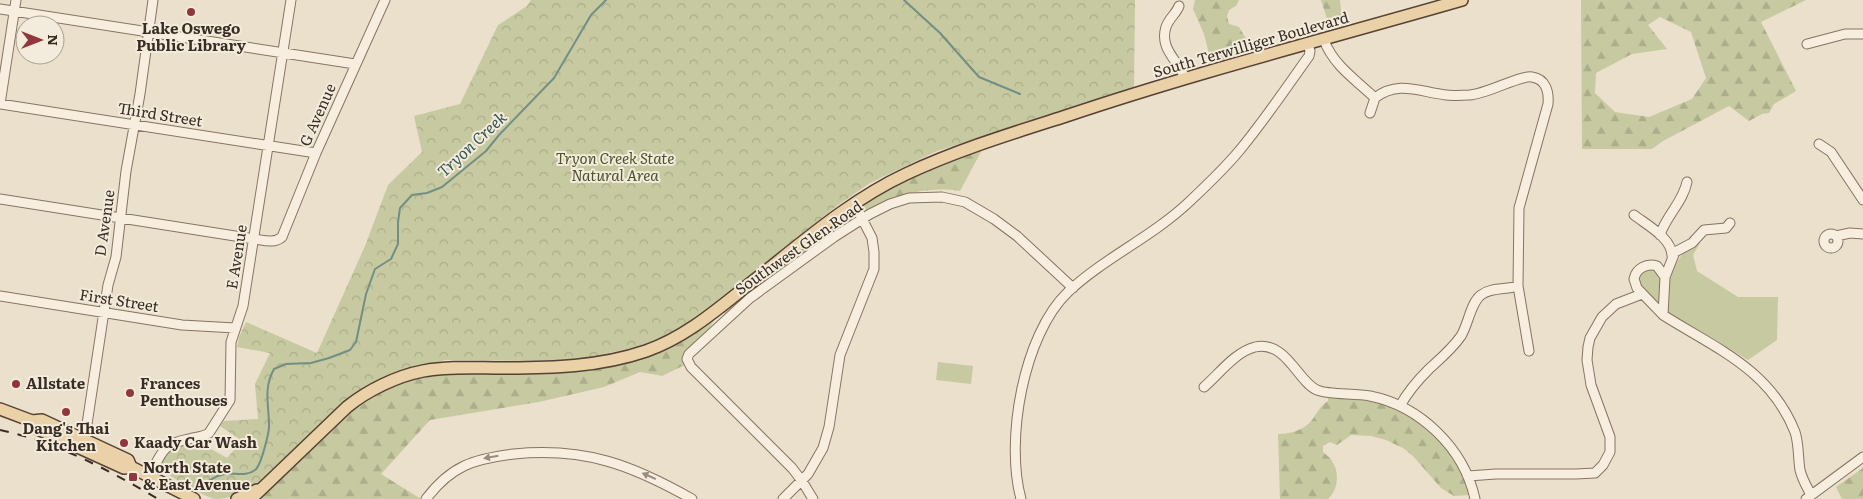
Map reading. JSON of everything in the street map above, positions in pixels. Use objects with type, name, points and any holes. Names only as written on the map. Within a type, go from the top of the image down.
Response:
[{"type":"main road","name":"South Terwilliger Boulevard","points":[[252,499],[352,403],[410,374],[449,368],[578,366],[612,361],[650,350],[703,321],[822,227],[855,204],[902,177],[936,161],[1185,78],[1462,0]]},
{"type":"main road","points":[[0,409],[32,421],[42,420],[84,445],[128,460],[132,467],[194,499]]},
{"type":"main road","points":[[237,499],[264,487]]},
{"type":"main road","points":[[260,499],[264,487]]},
{"type":"street","points":[[0,104],[16,0]]},
{"type":"street","name":"D Avenue","points":[[84,445],[108,286],[116,257],[133,124],[140,94],[153,0]]},
{"type":"street","name":"E Avenue","points":[[150,475],[167,447],[173,442],[207,434],[228,405],[231,391],[231,342],[243,306],[291,0]]},
{"type":"street","name":"G Avenue","points":[[254,239],[277,241],[282,237],[316,153],[385,0]]},
{"type":"street","points":[[1179,6],[1168,21],[1165,39],[1168,52],[1178,64],[1185,78]]},
{"type":"street","points":[[0,9],[355,64]]},
{"type":"street","points":[[1807,44],[1845,34],[1863,34]]},
{"type":"street","points":[[1324,40],[1327,48],[1339,65],[1375,98]]},
{"type":"street","points":[[1021,499],[1015,447],[1021,394],[1025,373],[1037,341],[1049,317],[1059,302],[1073,288],[1183,208],[1238,152],[1309,56],[1308,44]]},
{"type":"street","points":[[1370,113],[1375,98],[1386,90],[1397,88],[1447,95],[1471,95],[1522,78],[1533,77],[1543,82],[1549,91],[1548,104],[1519,208],[1518,286],[1529,351]]},
{"type":"street","name":"Third Street","points":[[0,104],[316,153]]},
{"type":"street","points":[[1819,144],[1831,152],[1863,200]]},
{"type":"street","points":[[1660,236],[1664,223],[1684,194],[1687,182]]},
{"type":"street","name":"Southwest Glen Road","points":[[802,481],[783,458],[690,367],[687,359],[689,354],[750,298],[863,218],[890,204],[909,198],[942,197],[965,202],[994,219],[1017,236],[1073,288]]},
{"type":"street","points":[[0,199],[254,239]]},
{"type":"street","points":[[783,499],[802,481],[816,460],[825,441],[840,355],[874,269],[874,246],[869,231],[855,204]]},
{"type":"street","points":[[1634,215],[1670,246],[1672,256],[1670,266],[1664,277],[1663,315]]},
{"type":"street","points":[[1672,256],[1679,248],[1694,242],[1704,230],[1723,228],[1730,223]]},
{"type":"street","points":[[1836,236],[1850,233],[1863,234]]},
{"type":"street","points":[[1664,277],[1659,268],[1649,265],[1638,270],[1634,276],[1634,281],[1642,294],[1663,315],[1728,353],[1766,386],[1776,399],[1796,435],[1800,470],[1808,497],[1863,457]]},
{"type":"street","points":[[1400,406],[1414,386],[1461,336],[1479,296],[1490,290],[1506,290],[1518,286]]},
{"type":"street","points":[[1468,476],[1595,473],[1603,465],[1610,452],[1610,437],[1591,385],[1587,360],[1590,338],[1602,317],[1616,304],[1642,294]]},
{"type":"street","name":"First Street","points":[[0,296],[182,325],[235,328]]},
{"type":"street","points":[[1204,386],[1236,357],[1254,347],[1274,350],[1285,357],[1311,386],[1317,390],[1372,396],[1400,406],[1431,426],[1446,441],[1468,476],[1475,499]]},
{"type":"street","points":[[426,499],[438,483],[463,466],[488,457],[540,452],[575,453],[605,460],[655,479],[692,499]]},
{"type":"street","points":[[802,481],[813,499]]},
{"type":"green space","name":"Tryon Creek State Natural Area","points":[[531,0],[1135,0],[1134,89],[937,151],[870,183],[838,205],[708,309],[673,333],[655,341],[581,359],[534,361],[445,360],[390,379],[263,481],[246,491],[228,498],[215,499],[210,497],[159,469],[165,455],[172,447],[199,442],[227,458],[242,441],[220,426],[224,421],[258,419],[255,384],[270,353],[237,347],[239,337],[246,322],[317,353],[365,246],[388,185],[422,152],[414,116],[460,104],[498,25],[527,6]]},
{"type":"green space","points":[[1195,0],[1239,0],[1236,6],[1229,10],[1227,16],[1229,24],[1239,27],[1245,37],[1252,43],[1251,50],[1214,63],[1211,62],[1204,34],[1193,9]]},
{"type":"green space","points":[[1321,0],[1340,0],[1341,22],[1333,25],[1328,22]]},
{"type":"green space","points":[[1581,0],[1806,0],[1761,22],[1796,91],[1774,104],[1769,113],[1762,114],[1749,121],[1729,106],[1663,141],[1652,149],[1582,149]],"holes":[[[1660,17],[1691,32],[1706,78],[1692,99],[1649,117],[1615,112],[1595,93],[1596,73],[1632,54],[1667,49],[1648,25]]]},
{"type":"green space","points":[[983,148],[960,191],[923,191],[899,197],[865,212],[862,207],[863,202],[919,172]]},
{"type":"green space","points":[[849,212],[854,213],[858,218],[726,316],[723,311]]},
{"type":"green space","points":[[1700,243],[1693,255],[1697,271],[1738,297],[1778,297],[1777,340],[1748,360],[1681,322],[1666,310],[1669,275],[1684,251]]},
{"type":"green space","points":[[1647,267],[1660,273],[1662,308],[1640,287],[1638,277]]},
{"type":"green space","points":[[716,317],[689,363],[662,376],[640,372],[604,387],[539,402],[430,420],[381,474],[421,499],[262,499],[276,481],[344,417],[382,392],[404,381],[442,373],[604,366]]},
{"type":"green space","points":[[938,362],[973,366],[971,384],[936,380]]},
{"type":"green space","points":[[1328,395],[1353,397],[1376,402],[1397,409],[1417,420],[1434,434],[1449,451],[1461,472],[1469,495],[1454,496],[1441,488],[1413,456],[1403,448],[1386,440],[1371,436],[1351,435],[1337,445],[1330,442],[1323,446],[1323,452],[1335,465],[1337,476],[1336,486],[1328,499],[1280,499],[1278,434],[1292,432],[1305,426],[1328,401]]},
{"type":"green space","points":[[1863,468],[1863,499],[1842,499],[1836,487]]},
{"type":"waterway","name":"Tryon Creek","points":[[200,487],[218,476],[225,474],[247,474],[255,470],[260,462],[269,430],[267,397],[274,369],[286,364],[311,363],[350,350],[356,342],[366,294],[375,269],[391,259],[398,244],[400,208],[412,195],[427,193],[442,187],[486,151],[554,78],[591,15],[606,0]]},
{"type":"waterway","points":[[904,0],[940,33],[979,77],[1020,94]]},
{"type":"railway","points":[[0,430],[41,441],[82,458],[158,499]]},
{"type":"place","name":"Lake Oswego Public Library","points":[[191,12]]},
{"type":"place","name":"Allstate","points":[[16,384]]},
{"type":"place","name":"Frances Penthouses","points":[[130,393]]},
{"type":"place","name":"Dang's Thai Kitchen","points":[[66,412]]},
{"type":"place","name":"Kaady Car Wash","points":[[124,443]]},
{"type":"place","name":"North State & East Avenue","points":[[133,477]]}]
